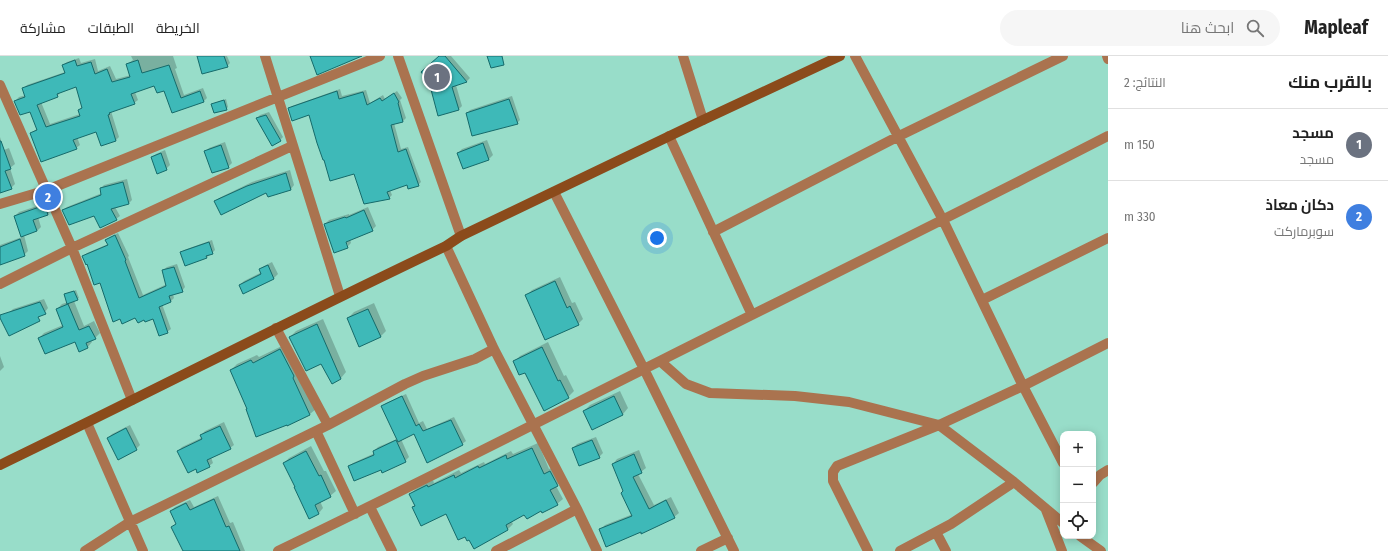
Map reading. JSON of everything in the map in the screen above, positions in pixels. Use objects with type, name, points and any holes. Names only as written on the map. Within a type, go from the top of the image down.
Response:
[{"type":"street","points":[[265,56],[340,296]]},
{"type":"street","points":[[0,204],[47,190],[380,56]]},
{"type":"street","points":[[398,56],[461,236]]},
{"type":"street","points":[[683,56],[703,120]]},
{"type":"street","points":[[0,465],[340,296],[446,246],[461,236],[840,56]]},
{"type":"street","points":[[855,56],[897,137],[943,220],[1023,386],[1060,456]]},
{"type":"street","points":[[713,232],[897,137],[1063,56]]},
{"type":"street","points":[[0,85],[72,248],[132,400]]},
{"type":"street","points":[[669,136],[752,315]]},
{"type":"street","points":[[278,551],[370,507],[1108,136]]},
{"type":"street","points":[[0,284],[72,248],[292,146]]},
{"type":"street","points":[[554,192],[734,551]]},
{"type":"street","points":[[982,300],[1108,238]]},
{"type":"street","points":[[446,246],[494,349],[597,551]]},
{"type":"street","points":[[276,328],[328,425]]},
{"type":"street","points":[[868,551],[833,481],[833,472],[837,466],[939,426],[1108,343]]},
{"type":"street","points":[[85,551],[130,522],[328,425],[405,384],[423,376],[476,359],[494,349]]},
{"type":"street","points":[[660,361],[686,384],[710,393],[795,396],[849,402],[939,426],[1014,482],[1060,521]]},
{"type":"street","points":[[87,423],[143,551]]},
{"type":"street","points":[[316,431],[355,514]]},
{"type":"street","points":[[1096,480],[1108,470]]},
{"type":"street","points":[[900,551],[936,532],[1014,482]]},
{"type":"street","points":[[370,507],[392,551]]},
{"type":"street","points":[[496,551],[577,510]]},
{"type":"street","points":[[1046,510],[1062,551]]},
{"type":"street","points":[[936,532],[946,551]]},
{"type":"street","points":[[701,551],[728,538]]},
{"type":"street","points":[[1086,539],[1101,551]]},
{"type":"building","points":[[197,56],[224,56],[228,67],[202,74]]},
{"type":"building","points":[[310,56],[362,56],[317,75]]},
{"type":"building","points":[[439,56],[445,56],[467,82],[452,87],[459,110],[438,116],[429,82],[421,72]]},
{"type":"building","points":[[487,56],[502,56],[504,65],[491,68]]},
{"type":"building","points":[[75,60],[77,66],[91,62],[95,74],[107,69],[112,82],[130,77],[126,64],[138,60],[142,73],[169,65],[181,98],[200,91],[204,102],[172,113],[164,91],[157,93],[154,86],[131,94],[135,104],[109,113],[110,114],[108,115],[116,141],[101,146],[96,132],[73,140],[77,149],[41,162],[30,133],[37,130],[30,112],[20,115],[14,101],[25,97],[22,88],[65,73],[62,65]],"holes":[[[76,87],[82,108],[78,110],[80,116],[46,127],[37,105],[58,97],[57,94]]]},
{"type":"building","points":[[337,91],[339,99],[363,92],[367,105],[380,98],[382,101],[394,93],[399,102],[403,122],[391,125],[398,152],[406,149],[419,186],[408,189],[407,185],[387,192],[390,199],[364,204],[354,174],[330,181],[309,115],[292,121],[288,108]]},
{"type":"building","points":[[509,99],[518,124],[472,136],[466,113]]},
{"type":"building","points":[[224,100],[227,110],[214,113],[211,104]]},
{"type":"building","points":[[266,115],[281,141],[272,146],[256,118]]},
{"type":"building","points":[[0,141],[11,169],[5,171],[12,189],[0,193]]},
{"type":"building","points":[[483,143],[489,160],[463,169],[457,153]]},
{"type":"building","points":[[221,145],[229,168],[212,173],[204,151]]},
{"type":"building","points":[[161,153],[167,170],[157,174],[151,157]]},
{"type":"building","points":[[286,173],[291,190],[268,197],[266,193],[221,215],[214,201],[247,186]]},
{"type":"building","points":[[123,182],[129,204],[111,209],[117,220],[100,228],[94,216],[69,225],[62,210],[101,195],[100,188]]},
{"type":"building","points":[[45,205],[48,215],[33,220],[37,231],[21,237],[14,216]]},
{"type":"building","points":[[364,210],[373,231],[346,242],[348,248],[334,253],[324,224],[345,217],[346,218]]},
{"type":"building","points":[[115,235],[126,260],[125,261],[139,298],[166,286],[162,270],[174,267],[183,292],[169,296],[171,302],[159,307],[168,333],[159,336],[153,319],[145,322],[144,320],[138,323],[135,318],[122,324],[120,319],[113,322],[100,283],[94,285],[87,264],[86,265],[82,256],[108,245],[105,240]]},
{"type":"building","points":[[20,239],[25,256],[0,265],[0,247]]},
{"type":"building","points":[[209,242],[213,254],[206,256],[207,258],[185,266],[180,252]]},
{"type":"building","points":[[268,265],[274,279],[243,294],[239,285],[261,274],[259,269]]},
{"type":"building","points":[[555,281],[567,308],[570,306],[579,325],[545,340],[525,295]]},
{"type":"building","points":[[74,291],[78,300],[67,304],[64,294]]},
{"type":"building","points":[[40,302],[46,314],[38,317],[40,321],[9,336],[0,315]]},
{"type":"building","points":[[68,304],[79,330],[89,326],[96,339],[86,343],[88,348],[79,352],[75,342],[45,354],[38,338],[63,327],[56,309]]},
{"type":"building","points":[[368,309],[381,337],[359,347],[347,318]]},
{"type":"building","points":[[317,324],[341,379],[332,384],[321,364],[306,371],[289,337]]},
{"type":"building","points":[[542,347],[558,381],[560,380],[569,398],[544,411],[525,373],[519,375],[513,361]]},
{"type":"building","points":[[280,349],[294,376],[293,378],[310,415],[287,426],[256,437],[247,409],[230,370],[251,360],[253,363]]},
{"type":"building","points":[[402,396],[416,426],[419,424],[423,431],[451,420],[463,445],[427,463],[414,434],[398,442],[381,406]]},
{"type":"building","points":[[614,396],[623,415],[592,430],[583,411]]},
{"type":"building","points":[[220,426],[231,449],[207,460],[210,467],[197,473],[196,469],[188,473],[177,451],[202,439],[200,435]]},
{"type":"building","points":[[126,428],[137,450],[118,460],[107,438]]},
{"type":"building","points":[[396,440],[406,462],[382,473],[381,470],[354,481],[348,466],[374,455],[373,451]]},
{"type":"building","points":[[592,440],[600,458],[579,466],[572,448]]},
{"type":"building","points":[[532,448],[544,474],[550,471],[558,486],[550,490],[558,505],[542,513],[541,511],[527,519],[524,515],[506,525],[508,530],[474,549],[469,540],[467,541],[465,537],[458,540],[446,514],[421,526],[412,507],[415,506],[409,494],[427,485],[428,487],[454,475],[455,478],[478,466],[479,468],[506,455],[507,459]]},
{"type":"building","points":[[306,451],[319,476],[321,475],[331,497],[315,505],[319,514],[309,519],[283,463]]},
{"type":"building","points":[[634,454],[642,473],[633,477],[649,509],[666,500],[675,518],[641,534],[641,532],[606,547],[599,529],[632,516],[621,493],[623,491],[612,464]]},
{"type":"building","points":[[214,499],[226,527],[229,526],[240,551],[183,551],[171,527],[176,524],[170,511],[186,503],[190,510]]},
{"type":"place","name":"مسجد","points":[[437,77]]},
{"type":"place","name":"دكان معاذ","points":[[48,197]]}]
